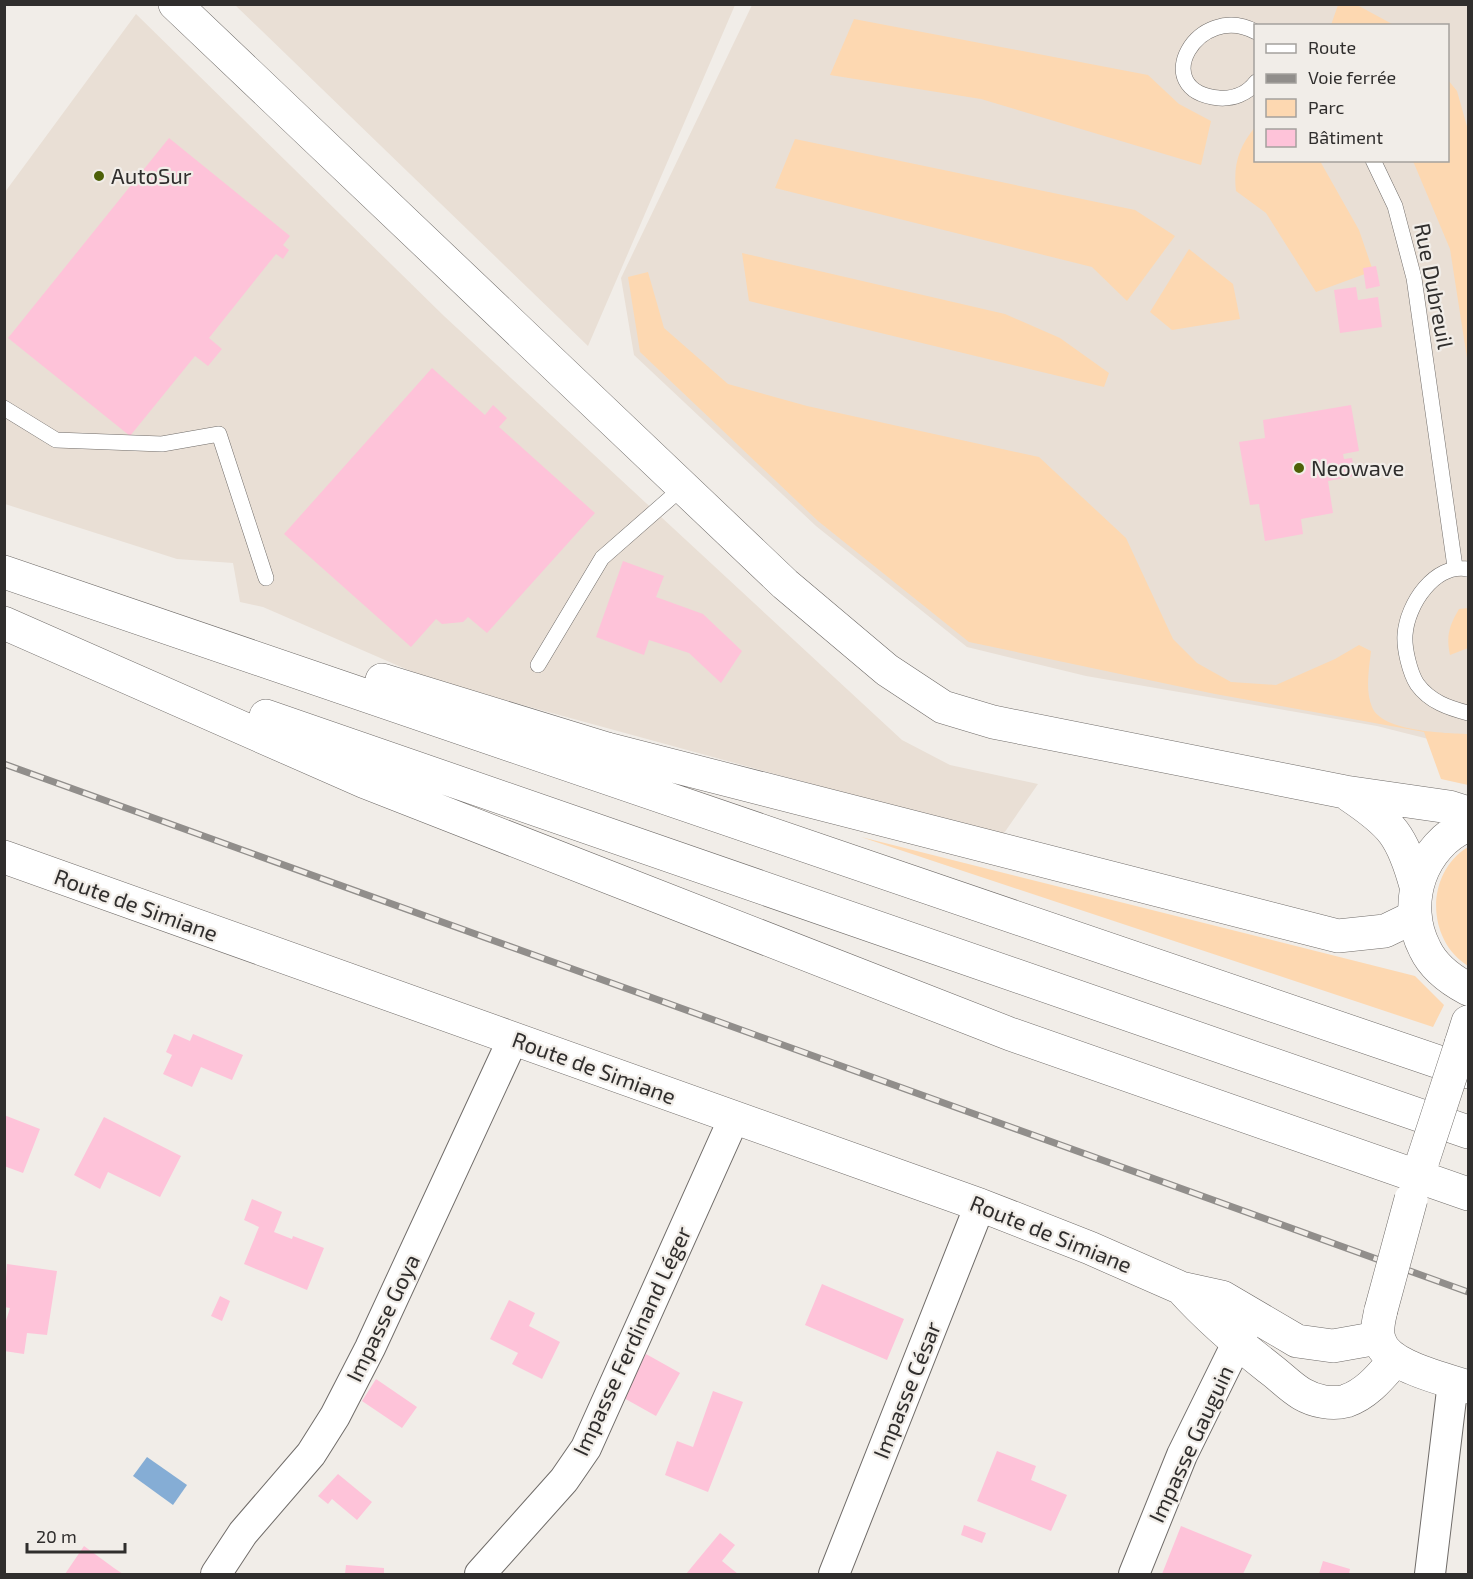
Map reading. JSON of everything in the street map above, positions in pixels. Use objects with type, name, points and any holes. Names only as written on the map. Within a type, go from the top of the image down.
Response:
[{"type":"main road","points":[[175,4],[785,584],[887,670],[944,707],[993,722],[1345,792],[1449,807],[1468,813]]},
{"type":"main road","points":[[11,575],[126,603],[607,748],[1267,920],[1338,936],[1384,931],[1415,902],[1430,855],[1454,831],[1468,825]]},
{"type":"main road","points":[[11,575],[1466,1046]]},
{"type":"main road","points":[[4,622],[356,749],[1468,1132]]},
{"type":"main road","points":[[4,622],[365,782],[1010,1034],[1468,1194]]},
{"type":"main road","points":[[1345,792],[1384,819],[1407,852],[1425,950],[1447,977],[1468,989]]},
{"type":"main road","name":"Route de Simiane","points":[[4,858],[980,1205],[1090,1248],[1180,1288],[1222,1297],[1244,1329],[1302,1394],[1330,1403],[1345,1401],[1362,1394],[1385,1336],[1417,1178],[1466,1046]]},
{"type":"main road","name":"Route de Simiane","points":[[1244,1329],[1297,1341],[1333,1346],[1385,1336]]},
{"type":"main road","points":[[1385,1336],[1461,1384]]},
{"type":"street","name":"Impasse Goya","points":[[216,1575],[243,1533],[311,1454],[335,1416],[370,1348],[513,1039]]},
{"type":"street","name":"Impasse Ferdinand Léger","points":[[480,1575],[564,1480],[586,1448],[734,1118]]},
{"type":"street","name":"Impasse César","points":[[834,1575],[980,1205]]},
{"type":"street","name":"Impasse Gauguin","points":[[1134,1575],[1182,1455],[1244,1329]]},
{"type":"street","points":[[1430,1575],[1461,1384]]},
{"type":"lane","points":[[1254,30],[1247,23],[1235,17],[1221,16],[1207,19],[1187,36],[1182,61],[1193,85],[1216,98],[1230,98],[1242,94],[1254,84]]},
{"type":"lane","name":"Rue Dubreuil","points":[[1374,162],[1395,206],[1414,278],[1462,568]]},
{"type":"lane","points":[[4,408],[56,440],[162,444],[219,434],[266,578]]},
{"type":"lane","points":[[538,665],[602,558],[684,487]]},
{"type":"lane","points":[[1462,568],[1432,580],[1414,604],[1405,635],[1409,661],[1418,684],[1440,705],[1468,714]]},
{"type":"shaded area","points":[[235,5],[735,5],[588,346]]},
{"type":"shaded area","points":[[752,5],[1468,5],[1468,749],[1377,726],[1086,676],[967,647],[816,526],[634,355],[621,278]]},
{"type":"shaded area","points":[[136,14],[444,316],[902,740],[950,765],[1038,784],[1002,836],[431,680],[263,607],[240,602],[233,563],[177,559],[5,504],[5,192]]},
{"type":"green space","points":[[1338,5],[1357,5],[1392,24],[1331,24]]},
{"type":"green space","points":[[854,19],[1148,75],[1179,104],[1211,121],[1201,165],[981,99],[830,75]]},
{"type":"green space","points":[[1449,81],[1457,91],[1468,130],[1467,358],[1450,249],[1413,162],[1449,162]]},
{"type":"green space","points":[[1254,128],[1254,162],[1321,162],[1359,230],[1373,271],[1316,292],[1266,213],[1236,191],[1236,164],[1245,142]]},
{"type":"green space","points":[[795,139],[1135,210],[1175,236],[1127,301],[1092,267],[775,188]]},
{"type":"green space","points":[[1189,249],[1233,284],[1240,319],[1172,330],[1150,312]]},
{"type":"green space","points":[[742,253],[1005,314],[1060,338],[1109,373],[1104,387],[749,301]]},
{"type":"green space","points":[[648,272],[664,328],[728,384],[807,406],[1039,457],[1126,538],[1173,639],[1197,663],[1231,682],[1276,685],[1335,659],[1359,645],[1371,651],[1368,687],[1372,707],[1388,722],[1401,726],[1431,732],[1468,734],[1468,785],[1441,779],[1424,732],[1215,694],[969,642],[818,521],[640,352],[628,277]]},
{"type":"green space","points":[[1468,608],[1468,648],[1450,655],[1448,637],[1451,626],[1459,609]]},
{"type":"green space","points":[[861,837],[1415,976],[1444,1005],[1433,1027]]},
{"type":"green space","points":[[1468,847],[1468,966],[1454,954],[1444,940],[1438,924],[1436,906],[1438,889],[1444,873],[1454,859]]},
{"type":"water","points":[[147,1457],[187,1485],[173,1505],[133,1476]]},
{"type":"building","points":[[169,138],[290,236],[283,245],[289,250],[283,259],[276,254],[209,338],[222,349],[208,366],[195,356],[130,436],[8,338]]},
{"type":"building","points":[[1376,266],[1380,286],[1366,289],[1363,268]]},
{"type":"building","points":[[1356,287],[1358,300],[1378,297],[1382,327],[1340,333],[1334,290]]},
{"type":"building","points":[[432,368],[485,415],[493,405],[507,418],[499,427],[595,513],[487,633],[468,617],[463,622],[442,624],[436,619],[411,647],[284,534]]},
{"type":"building","name":"Neowave","points":[[1351,405],[1359,451],[1343,454],[1344,459],[1352,458],[1355,476],[1328,481],[1333,513],[1301,519],[1303,534],[1265,541],[1259,504],[1250,505],[1239,442],[1265,438],[1263,420]]},
{"type":"building","points":[[623,561],[664,576],[656,597],[703,614],[742,651],[721,683],[689,653],[649,640],[644,655],[596,637]]},
{"type":"building","points":[[174,1034],[190,1041],[193,1034],[243,1055],[232,1080],[201,1067],[192,1087],[163,1074],[172,1055],[166,1052]]},
{"type":"building","points":[[4,1115],[40,1129],[23,1173],[4,1166]]},
{"type":"building","points":[[104,1117],[181,1156],[160,1197],[108,1172],[100,1189],[74,1175]]},
{"type":"building","points":[[252,1199],[282,1212],[274,1232],[292,1239],[293,1236],[324,1248],[307,1290],[244,1264],[259,1227],[244,1220]]},
{"type":"building","points":[[7,1264],[57,1271],[47,1335],[27,1333],[24,1354],[4,1351],[4,1327],[10,1308],[4,1307]]},
{"type":"building","points":[[822,1284],[904,1319],[887,1360],[805,1325]]},
{"type":"building","points":[[220,1296],[230,1301],[222,1321],[211,1316]]},
{"type":"building","points":[[509,1300],[535,1313],[529,1326],[560,1342],[542,1379],[512,1364],[518,1353],[490,1339]]},
{"type":"building","points":[[646,1354],[680,1373],[656,1416],[622,1397]]},
{"type":"building","points":[[376,1379],[417,1407],[402,1428],[362,1401]]},
{"type":"building","points":[[713,1391],[743,1402],[708,1492],[665,1475],[677,1441],[693,1447]]},
{"type":"building","points":[[997,1451],[1036,1466],[1031,1480],[1067,1495],[1051,1531],[977,1501]]},
{"type":"building","points":[[338,1474],[372,1502],[357,1520],[332,1499],[328,1504],[318,1496]]},
{"type":"building","points":[[964,1525],[986,1533],[982,1543],[961,1535]]},
{"type":"building","points":[[1181,1526],[1252,1555],[1243,1574],[1162,1574]]},
{"type":"building","points":[[720,1533],[735,1545],[722,1561],[738,1574],[686,1574]]},
{"type":"building","points":[[84,1546],[114,1568],[123,1574],[65,1574]]},
{"type":"building","points":[[1323,1561],[1350,1569],[1349,1574],[1319,1574]]},
{"type":"building","points":[[346,1565],[384,1568],[384,1574],[345,1574]]},
{"type":"railway","points":[[4,764],[1468,1292]]},
{"type":"place","name":"AutoSur","points":[[99,176]]},
{"type":"place","name":"Neowave","points":[[1299,468]]}]
